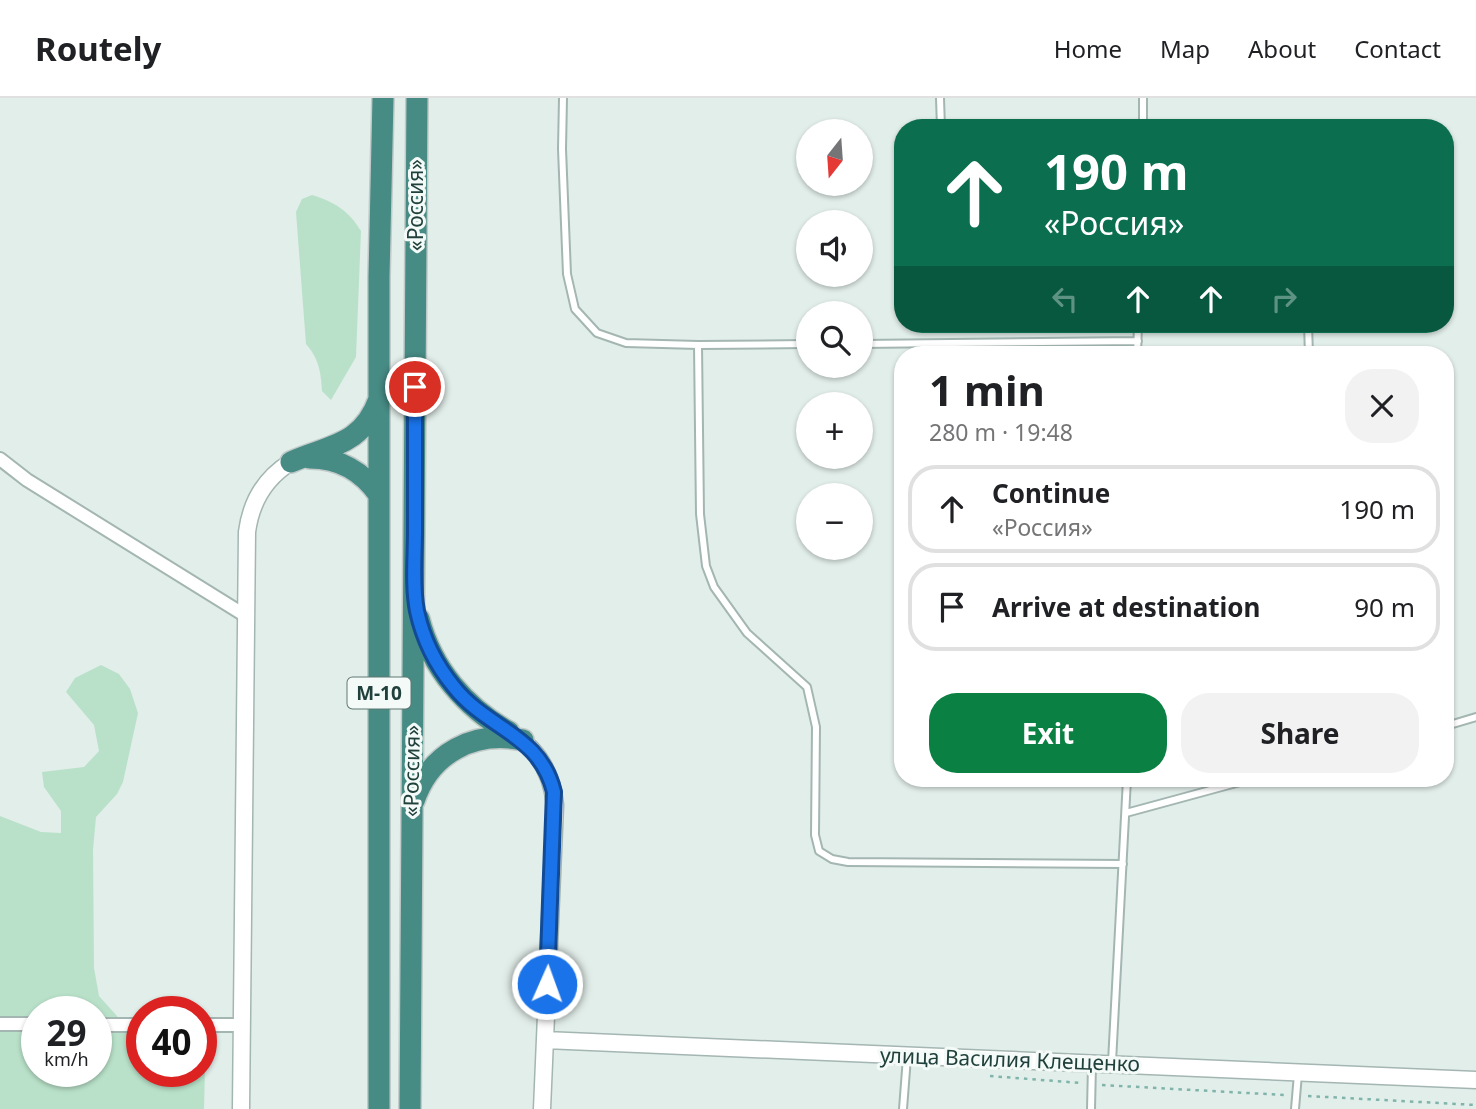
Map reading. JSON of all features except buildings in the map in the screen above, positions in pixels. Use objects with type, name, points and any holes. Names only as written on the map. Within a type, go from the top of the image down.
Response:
[{"type":"highway","name":"«Россия»","points":[[379,1109],[379,397],[383,98]]},
{"type":"highway","name":"«Россия»","points":[[410,1109],[417,98]]},
{"type":"highway","points":[[291,462],[337,446],[353,436],[372,415],[379,397]]},
{"type":"highway","points":[[291,462],[316,458],[341,463],[363,476],[379,495]]},
{"type":"highway","points":[[415,596],[425,638],[445,676],[474,708],[516,736]]},
{"type":"highway","points":[[411,820],[420,785],[444,756],[459,746],[486,738],[516,736]]},
{"type":"street","points":[[0,459],[27,480],[246,616]]},
{"type":"street","points":[[241,1109],[247,532],[250,513],[263,487],[275,473],[291,462]]},
{"type":"street","points":[[516,736],[540,758],[551,780],[555,805],[542,1109]]},
{"type":"street","points":[[0,1024],[21,1024]]},
{"type":"street","points":[[217,1025],[242,1025]]},
{"type":"street","name":"улица Василия Клещенко","points":[[545,1040],[1476,1080]]},
{"type":"lane","points":[[563,98],[562,149],[567,274],[575,309],[597,333],[626,343],[796,344]]},
{"type":"lane","points":[[940,98],[941,119]]},
{"type":"lane","points":[[1143,98],[1143,119]]},
{"type":"lane","points":[[1138,333],[1138,346]]},
{"type":"lane","points":[[873,344],[1138,341]]},
{"type":"lane","points":[[698,345],[700,514],[706,566],[714,587],[747,633],[807,687],[816,727],[816,835],[819,851],[832,859],[848,862],[1123,864]]},
{"type":"lane","points":[[1454,724],[1476,717]]},
{"type":"lane","points":[[1112,1064],[1127,787]]},
{"type":"lane","points":[[1126,813],[1222,787]]},
{"type":"lane","points":[[903,1109],[907,1055]]},
{"type":"lane","points":[[1091,1109],[1092,1063]]},
{"type":"lane","points":[[1296,1109],[1298,1072]]},
{"type":"path","points":[[985,1076],[1476,1105]]},
{"type":"green space","points":[[312,195],[341,208],[361,231],[356,357],[331,400],[322,391],[318,366],[306,344],[296,212],[302,199]]},
{"type":"green space","points":[[101,665],[119,674],[130,689],[138,713],[123,782],[117,794],[96,817],[93,850],[94,968],[99,996],[21,996],[21,1087],[112,1087],[112,1011],[126,1026],[126,1087],[205,1087],[204,1109],[0,1109],[0,816],[41,832],[61,833],[61,811],[44,787],[42,772],[84,767],[99,751],[94,725],[66,692],[75,678]]},
{"type":"route","points":[[415,387],[415,596],[425,638],[437,664],[463,698],[496,725],[523,740],[540,758],[554,792],[547,984]]}]
